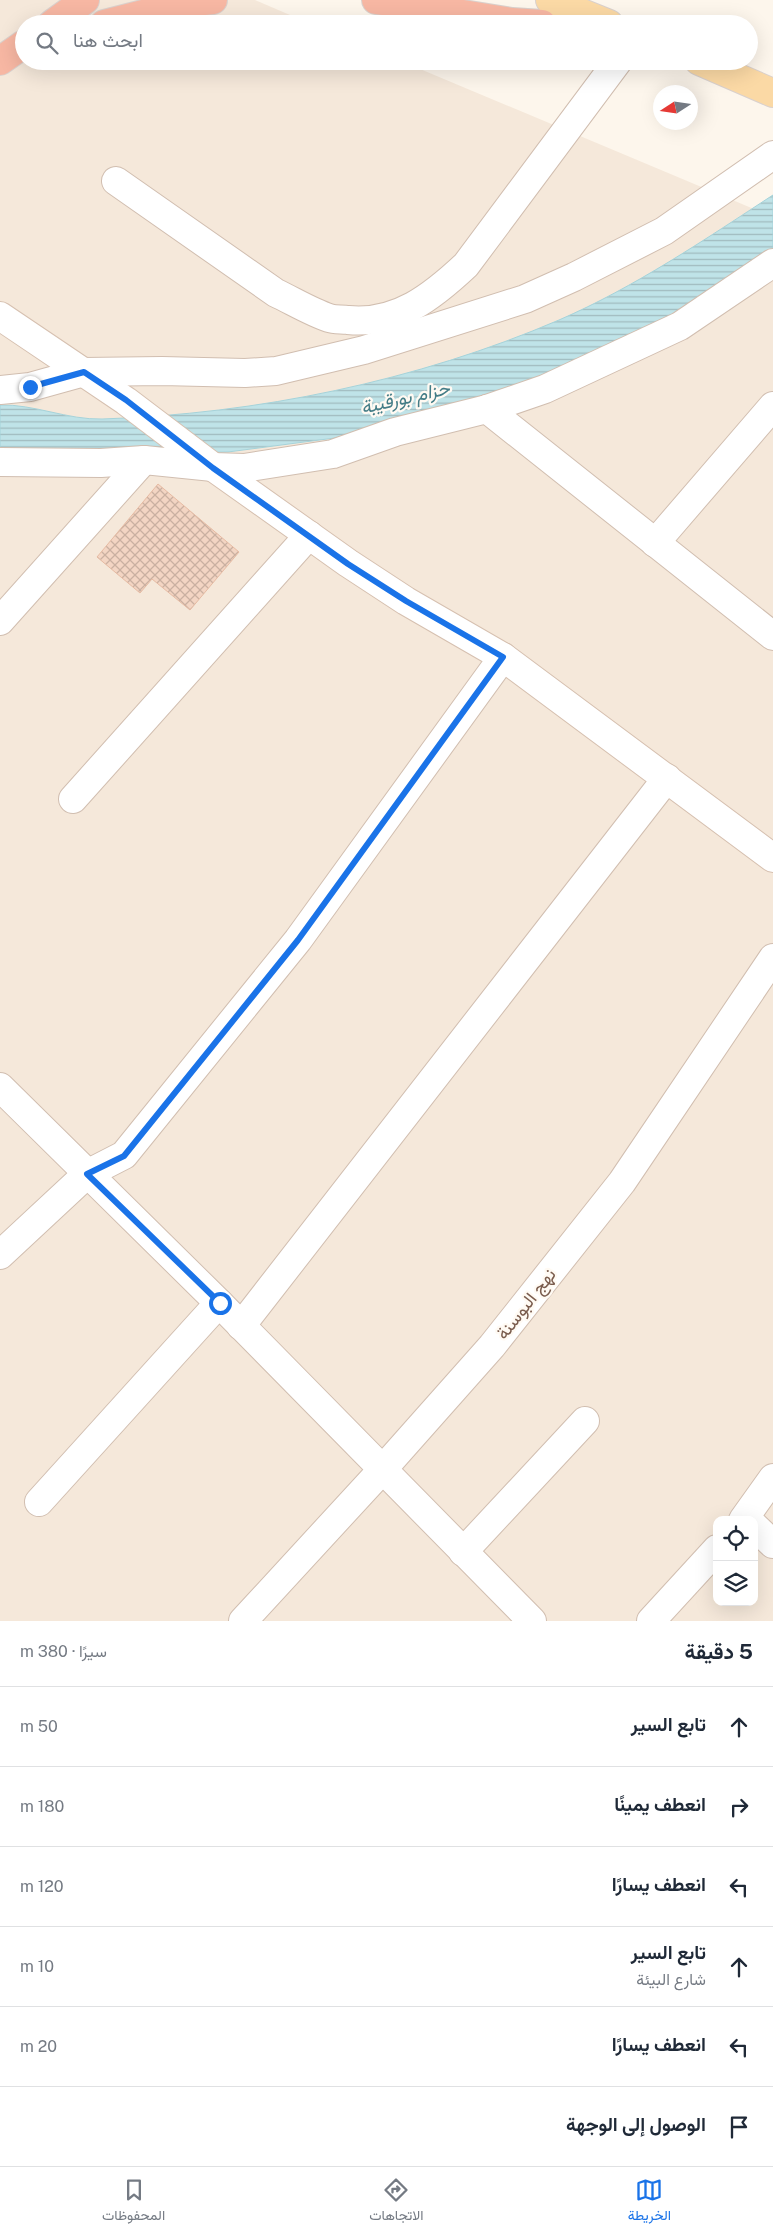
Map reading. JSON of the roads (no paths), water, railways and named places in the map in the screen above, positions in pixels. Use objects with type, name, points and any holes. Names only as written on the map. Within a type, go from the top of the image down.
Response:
[{"type":"highway","points":[[64,15],[85,0]]},
{"type":"highway","points":[[141,15],[186,4],[213,0]]},
{"type":"highway","points":[[376,0],[469,15]]},
{"type":"highway","points":[[0,61],[15,50]]},
{"type":"highway","points":[[0,61],[15,55]]},
{"type":"main road","points":[[550,0],[587,15]]},
{"type":"main road","points":[[720,70],[773,92]]},
{"type":"street","points":[[116,181],[276,293],[330,318],[364,322],[395,315],[418,305],[441,289],[466,265],[611,70]]},
{"type":"street","points":[[0,390],[30,387],[84,372],[276,371],[364,350],[525,299],[574,277],[664,231],[773,155]]},
{"type":"street","points":[[0,462],[101,463],[144,460],[244,468],[333,454],[395,432],[487,409],[545,389],[680,326],[773,263]]},
{"type":"street","points":[[0,316],[126,400],[209,464],[308,535],[406,601],[503,657],[773,858]]},
{"type":"street","points":[[655,543],[773,406]]},
{"type":"street","points":[[487,409],[773,636]]},
{"type":"street","points":[[0,621],[144,460]]},
{"type":"street","points":[[73,799],[308,535]]},
{"type":"street","points":[[0,1255],[87,1174],[124,1156],[298,940],[503,657]]},
{"type":"street","points":[[241,1326],[667,778]]},
{"type":"street","name":"نهج البوسنة","points":[[243,1621],[382,1470],[492,1346],[622,1182],[773,958]]},
{"type":"street","points":[[0,1087],[220,1303],[532,1621]]},
{"type":"street","points":[[39,1502],[220,1303]]},
{"type":"street","points":[[463,1552],[584,1421]]},
{"type":"street","points":[[750,1516],[773,1478]]},
{"type":"street","points":[[758,1531],[773,1544]]},
{"type":"street","points":[[651,1621],[713,1553]]},
{"type":"water","name":"حزام بورقيبة","points":[[773,195],[773,258],[572,374],[350,436],[228,452],[0,457],[0,405],[26,407],[89,419],[160,416],[219,410],[277,402],[393,377],[505,342],[559,320],[615,293],[669,262]]}]
